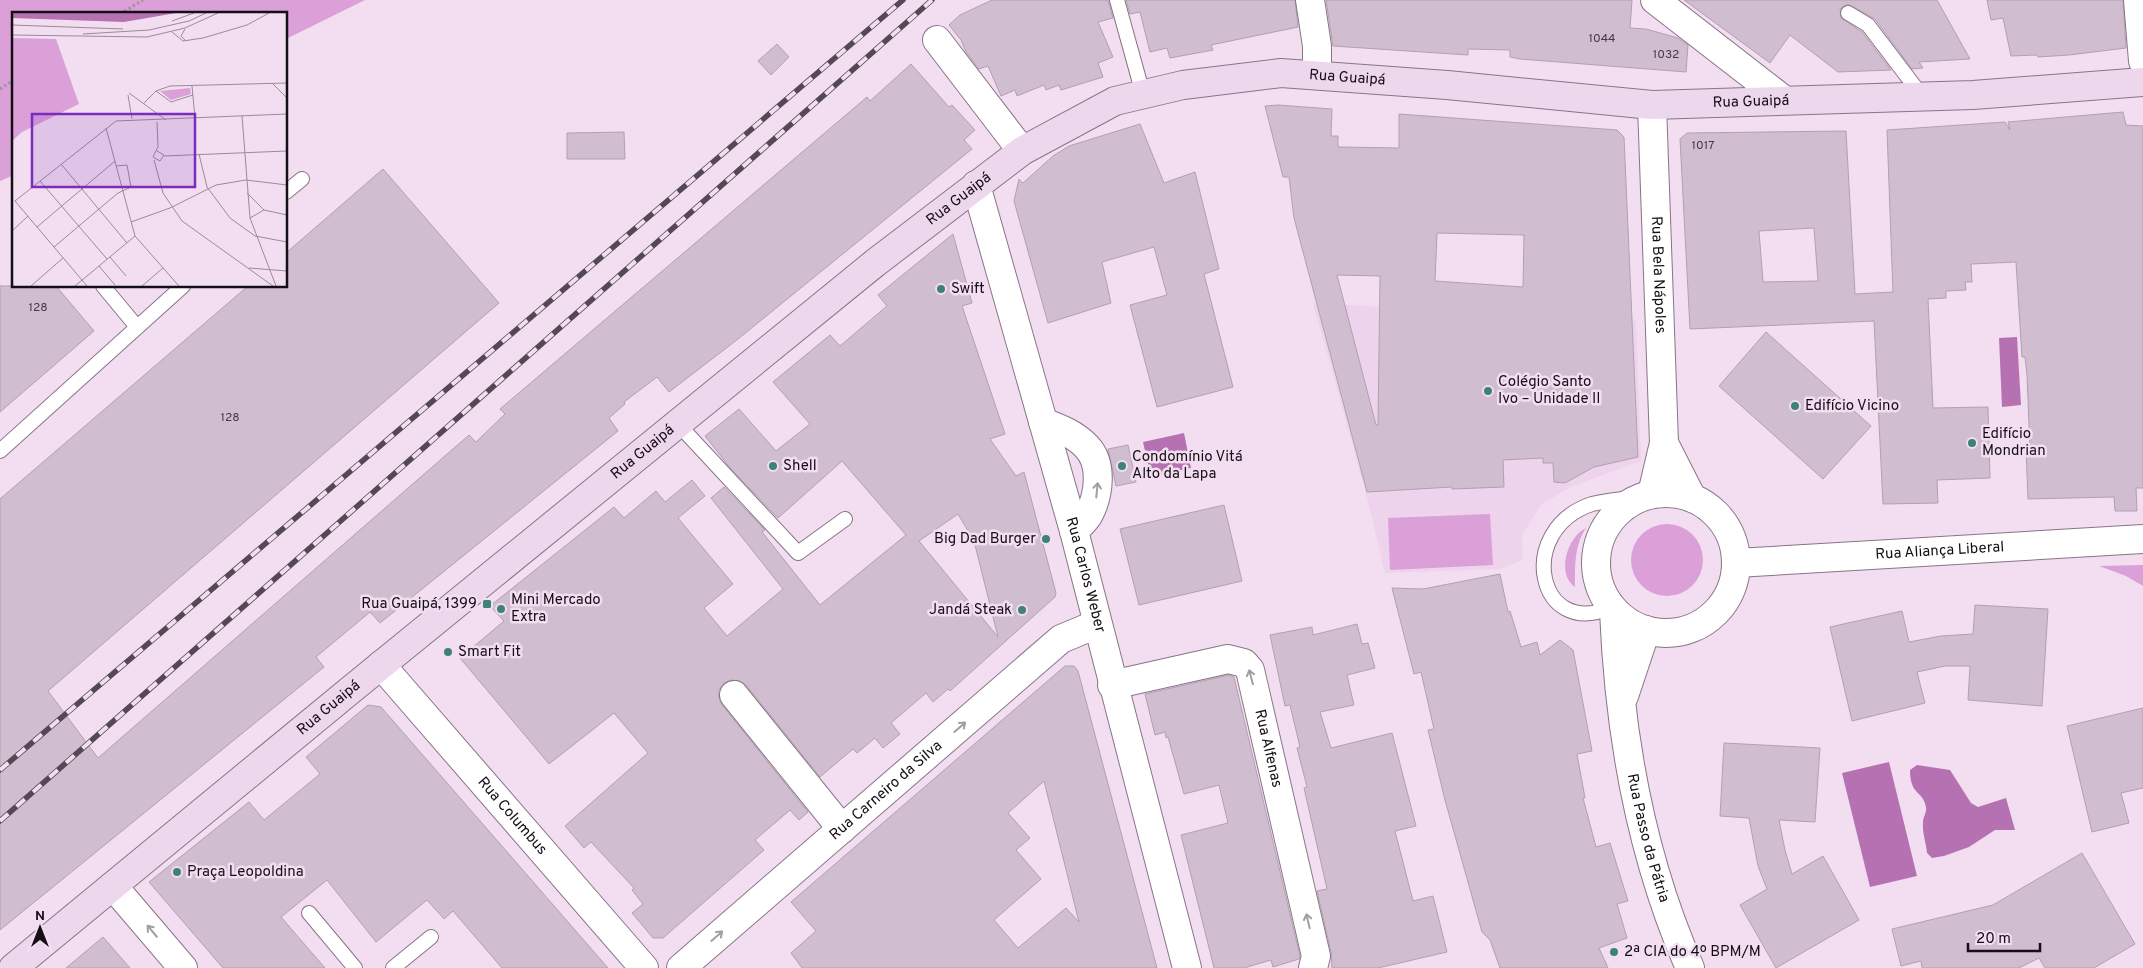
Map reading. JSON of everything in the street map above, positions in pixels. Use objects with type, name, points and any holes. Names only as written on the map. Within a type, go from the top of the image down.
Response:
[{"type":"main road","name":"Rua Guaipá","points":[[13,968],[381,665],[976,185],[1022,151],[1115,101],[1183,85],[1280,73],[1652,105],[2052,90],[2143,82]]},
{"type":"street","points":[[1310,0],[1317,46],[1317,75]]},
{"type":"street","points":[[1655,0],[1784,100]]},
{"type":"street","points":[[2138,0],[2143,61]]},
{"type":"street","points":[[937,40],[1022,151]]},
{"type":"street","name":"Rua Bela Nápoles","points":[[1652,105],[1664,444]]},
{"type":"street","name":"Rua Carlos Weber","points":[[976,185],[1074,532],[1112,685],[1187,968]]},
{"type":"street","points":[[1043,422],[1076,438],[1088,448],[1095,463],[1096,497],[1088,516],[1074,532]]},
{"type":"street","points":[[1647,496],[1664,444]]},
{"type":"street","points":[[1664,444],[1692,498]]},
{"type":"street","points":[[1673,493],[1692,498],[1710,509],[1724,524],[1733,543],[1736,563],[1733,584],[1723,604],[1708,619],[1689,629],[1668,633],[1646,630],[1629,623],[1613,609],[1602,592],[1596,573],[1596,554],[1601,536],[1611,519],[1625,506],[1647,496],[1673,493]]},
{"type":"street","name":"Rua Aliança Liberal","points":[[1736,563],[2143,539]]},
{"type":"street","name":"Rua Passo da Pátria","points":[[1613,609],[1621,704],[1633,778],[1648,846],[1690,968]]},
{"type":"street","name":"Rua Carneiro da Silva","points":[[680,968],[1061,640],[1097,624]]},
{"type":"street","name":"Rua Passo da Pátria","points":[[1621,704],[1646,630]]},
{"type":"street","name":"Rua Alfenas","points":[[1112,685],[1228,659],[1244,663],[1250,670],[1316,956],[1313,968]]},
{"type":"street","name":"Rua Columbus","points":[[381,665],[644,968]]},
{"type":"street","points":[[734,695],[842,829]]},
{"type":"street","points":[[113,886],[183,968]]},
{"type":"lane","points":[[1117,0],[1143,94]]},
{"type":"lane","points":[[1848,13],[1868,25],[1922,96]]},
{"type":"lane","points":[[288,190],[302,179]]},
{"type":"lane","points":[[105,288],[137,328]]},
{"type":"lane","points":[[0,451],[179,288]]},
{"type":"lane","points":[[678,424],[798,554],[845,519]]},
{"type":"lane","points":[[1613,609],[1584,616],[1570,611],[1554,598],[1547,590],[1543,569],[1548,540],[1554,530],[1573,514],[1593,504],[1647,496]]},
{"type":"lane","points":[[308,913],[355,968]]},
{"type":"lane","points":[[393,968],[431,937]]},
{"type":"path","points":[[123,12],[143,0]]},
{"type":"path","points":[[0,88],[12,81]]},
{"type":"shaded area","points":[[0,0],[365,0],[288,38],[288,12],[12,12],[12,176],[0,181]]},
{"type":"shaded area","name":"Colégio Santo Ivo – Unidade II","points":[[1313,303],[1636,321],[1641,461],[1568,488],[1541,505],[1522,535],[1523,560],[1501,569],[1385,573],[1367,497]]},
{"type":"shaded area","points":[[2017,337],[2021,405],[2002,407],[1999,338]]},
{"type":"shaded area","points":[[1184,433],[1191,468],[1151,477],[1143,442]]},
{"type":"shaded area","points":[[1490,514],[1493,565],[1390,570],[1388,518]]},
{"type":"shaded area","points":[[1667,524],[1687,530],[1697,540],[1703,560],[1697,580],[1687,590],[1667,596],[1647,590],[1637,580],[1631,560],[1637,540],[1647,530]]},
{"type":"shaded area","points":[[1586,528],[1577,549],[1575,587],[1569,581],[1566,574],[1566,556],[1574,539]]},
{"type":"shaded area","points":[[2143,565],[2143,586],[2126,576],[2099,566]]},
{"type":"shaded area","points":[[1889,762],[1917,876],[1870,887],[1842,773]]},
{"type":"shaded area","points":[[1917,765],[1950,770],[1971,803],[1978,807],[2006,798],[2015,830],[1995,830],[1969,847],[1944,856],[1932,858],[1927,853],[1923,830],[1926,807],[1922,798],[1914,789],[1911,778],[1910,770]]},
{"type":"building","points":[[992,0],[1108,0],[1113,18],[1098,22],[1113,57],[1098,63],[1103,77],[1061,90],[1059,85],[1046,90],[1044,85],[1017,96],[1015,90],[1001,96],[988,66],[979,69],[949,25],[960,15]]},
{"type":"building","points":[[1126,0],[1295,0],[1298,27],[1211,45],[1213,50],[1170,58],[1167,48],[1150,52],[1140,12],[1130,14]]},
{"type":"building","points":[[1326,0],[1632,0],[1630,28],[1646,29],[1678,38],[1688,45],[1686,72],[1520,59],[1510,57],[1510,50],[1468,49],[1468,55],[1333,46]]},
{"type":"building","points":[[1684,0],[1937,0],[1970,59],[1919,62],[1923,68],[1912,69],[1875,19],[1848,4],[1840,9],[1841,18],[1862,32],[1891,70],[1838,72],[1790,35],[1770,63]]},
{"type":"building","points":[[1987,0],[2123,0],[2126,48],[2069,55],[2011,56],[2003,18],[1991,20]]},
{"type":"building","points":[[777,44],[789,57],[771,75],[758,61]]},
{"type":"building","points":[[911,64],[949,107],[952,105],[975,130],[964,140],[972,149],[738,339],[669,392],[657,377],[624,402],[625,404],[609,418],[618,431],[380,623],[370,612],[316,657],[324,667],[0,930],[0,499],[246,288],[288,288],[288,251],[383,169],[499,303],[48,691],[98,758],[469,435],[476,442],[505,414],[500,409],[867,97],[870,101]]},
{"type":"building","points":[[1278,105],[1332,109],[1331,136],[1338,136],[1338,147],[1399,148],[1399,114],[1617,130],[1624,137],[1638,457],[1594,467],[1565,483],[1554,482],[1553,463],[1543,463],[1543,458],[1503,460],[1504,487],[1452,489],[1452,487],[1367,492],[1294,218],[1289,177],[1283,177],[1265,106]],"holes":[[[1437,233],[1524,235],[1523,287],[1435,281]],[[1337,275],[1380,276],[1378,425],[1376,425]]]},
{"type":"building","points":[[2123,112],[2126,125],[2143,126],[2143,488],[2136,488],[2137,511],[2115,511],[2114,497],[2028,499],[2026,449],[2030,449],[2027,375],[2025,357],[2022,357],[2016,262],[1971,264],[1972,282],[1965,282],[1966,290],[1946,291],[1946,298],[1928,299],[1933,408],[1988,407],[1990,478],[1937,480],[1938,503],[1883,504],[1874,321],[1690,329],[1680,139],[1687,133],[1846,131],[1855,294],[1893,292],[1887,130],[2005,122],[2010,130],[2008,122]],"holes":[[[1814,228],[1818,281],[1763,282],[1759,231]]]},
{"type":"building","points":[[1140,124],[1164,183],[1195,172],[1219,269],[1204,274],[1233,387],[1157,407],[1130,305],[1167,295],[1154,247],[1102,262],[1111,303],[1048,323],[1014,201],[1019,179],[1023,183],[1053,156],[1069,146]]},
{"type":"building","points":[[624,132],[625,159],[567,159],[567,133]]},
{"type":"building","points":[[953,234],[972,303],[962,306],[1005,434],[990,439],[1016,476],[1024,472],[1056,593],[1055,597],[950,691],[948,689],[933,702],[926,693],[891,723],[900,734],[883,748],[875,738],[857,753],[853,749],[820,777],[746,685],[740,681],[732,680],[724,683],[719,690],[722,705],[808,812],[799,820],[790,810],[755,840],[764,850],[663,938],[653,938],[632,913],[643,904],[632,890],[634,888],[591,842],[584,848],[565,826],[648,753],[614,713],[549,764],[460,658],[504,621],[490,606],[614,507],[624,518],[656,491],[665,502],[692,480],[705,496],[678,518],[733,584],[704,608],[727,636],[783,589],[711,498],[724,487],[765,530],[762,532],[820,605],[906,535],[842,461],[778,518],[731,469],[705,436],[739,409],[776,451],[810,424],[773,382],[830,335],[840,346],[887,306],[878,295]],"holes":[[[958,514],[974,541],[998,637],[919,541]]]},
{"type":"building","points":[[0,286],[12,286],[12,288],[58,288],[94,331],[0,412]]},
{"type":"building","name":"Edifício Vicino","points":[[1766,332],[1871,426],[1823,479],[1719,386]]},
{"type":"building","name":"Condomínio Vitá Alto da Lapa","points":[[1128,445],[1136,482],[1116,486],[1108,449]]},
{"type":"building","points":[[1224,505],[1242,581],[1139,605],[1120,529]]},
{"type":"building","points":[[1500,574],[1508,612],[1510,611],[1521,647],[1537,642],[1540,655],[1560,640],[1573,650],[1592,751],[1577,754],[1585,798],[1583,798],[1596,847],[1610,843],[1628,901],[1617,904],[1627,938],[1599,948],[1608,968],[1500,968],[1490,940],[1482,932],[1445,800],[1428,730],[1434,729],[1421,672],[1414,674],[1392,588],[1423,589]]},
{"type":"building","points":[[1975,605],[2048,609],[2042,706],[1968,700],[1970,666],[1945,666],[1917,672],[1925,703],[1852,721],[1830,627],[1902,611],[1909,642],[1941,636],[1973,634]]},
{"type":"building","points":[[1357,624],[1362,644],[1368,643],[1375,668],[1347,675],[1354,705],[1320,712],[1331,748],[1392,733],[1416,826],[1395,831],[1413,901],[1433,896],[1447,952],[1378,968],[1332,968],[1331,952],[1317,891],[1327,889],[1304,788],[1307,787],[1297,748],[1300,747],[1290,705],[1285,706],[1270,635],[1312,627],[1313,635]]},
{"type":"building","points":[[1065,666],[1074,666],[1078,671],[1157,968],[802,968],[791,953],[816,931],[791,902]],"holes":[[[1044,781],[1079,922],[1066,908],[1018,948],[994,920],[1041,879],[1016,850],[1030,838],[1008,813]]]},
{"type":"building","points":[[1229,675],[1234,677],[1300,956],[1299,959],[1273,967],[1271,960],[1244,968],[1214,968],[1181,835],[1228,823],[1219,785],[1184,794],[1168,737],[1166,738],[1165,732],[1155,735],[1145,694]]},
{"type":"building","points":[[368,705],[381,707],[608,968],[502,968],[453,911],[444,919],[427,900],[376,942],[327,880],[281,917],[325,968],[223,968],[149,882],[249,802],[264,820],[320,774],[306,757]]},
{"type":"building","points":[[2143,708],[2143,788],[2121,793],[2129,823],[2092,832],[2067,726]]},
{"type":"building","points":[[1724,743],[1820,748],[1815,822],[1779,820],[1785,850],[1792,874],[1823,856],[1859,920],[1776,968],[1740,905],[1767,889],[1758,866],[1749,818],[1720,816]]},
{"type":"building","points":[[2082,853],[2135,944],[2094,968],[2045,968],[2039,958],[2019,968],[1922,968],[1921,961],[1901,966],[1892,929],[1993,905]]},
{"type":"building","points":[[103,937],[130,968],[66,968]]},
{"type":"railway","points":[[0,770],[903,0]]},
{"type":"railway","points":[[0,821],[932,0]]},
{"type":"place","name":"Swift","points":[[941,289]]},
{"type":"place","name":"Colégio Santo Ivo – Unidade II","points":[[1488,391]]},
{"type":"place","name":"Edifício Vicino","points":[[1795,406]]},
{"type":"place","name":"Edifício Mondrian","points":[[1972,443]]},
{"type":"place","name":"Shell","points":[[773,466]]},
{"type":"place","name":"Condomínio Vitá Alto da Lapa","points":[[1122,466]]},
{"type":"place","name":"Big Dad Burger","points":[[1046,539]]},
{"type":"place","name":"Rua Guaipá, 1399","points":[[487,604]]},
{"type":"place","name":"Mini Mercado Extra","points":[[501,609]]},
{"type":"place","name":"Jandá Steak","points":[[1022,610]]},
{"type":"place","name":"Smart Fit","points":[[448,652]]},
{"type":"place","name":"Praça Leopoldina","points":[[177,872]]},
{"type":"place","name":"2ª CIA do 4º BPM/M","points":[[1614,952]]}]
